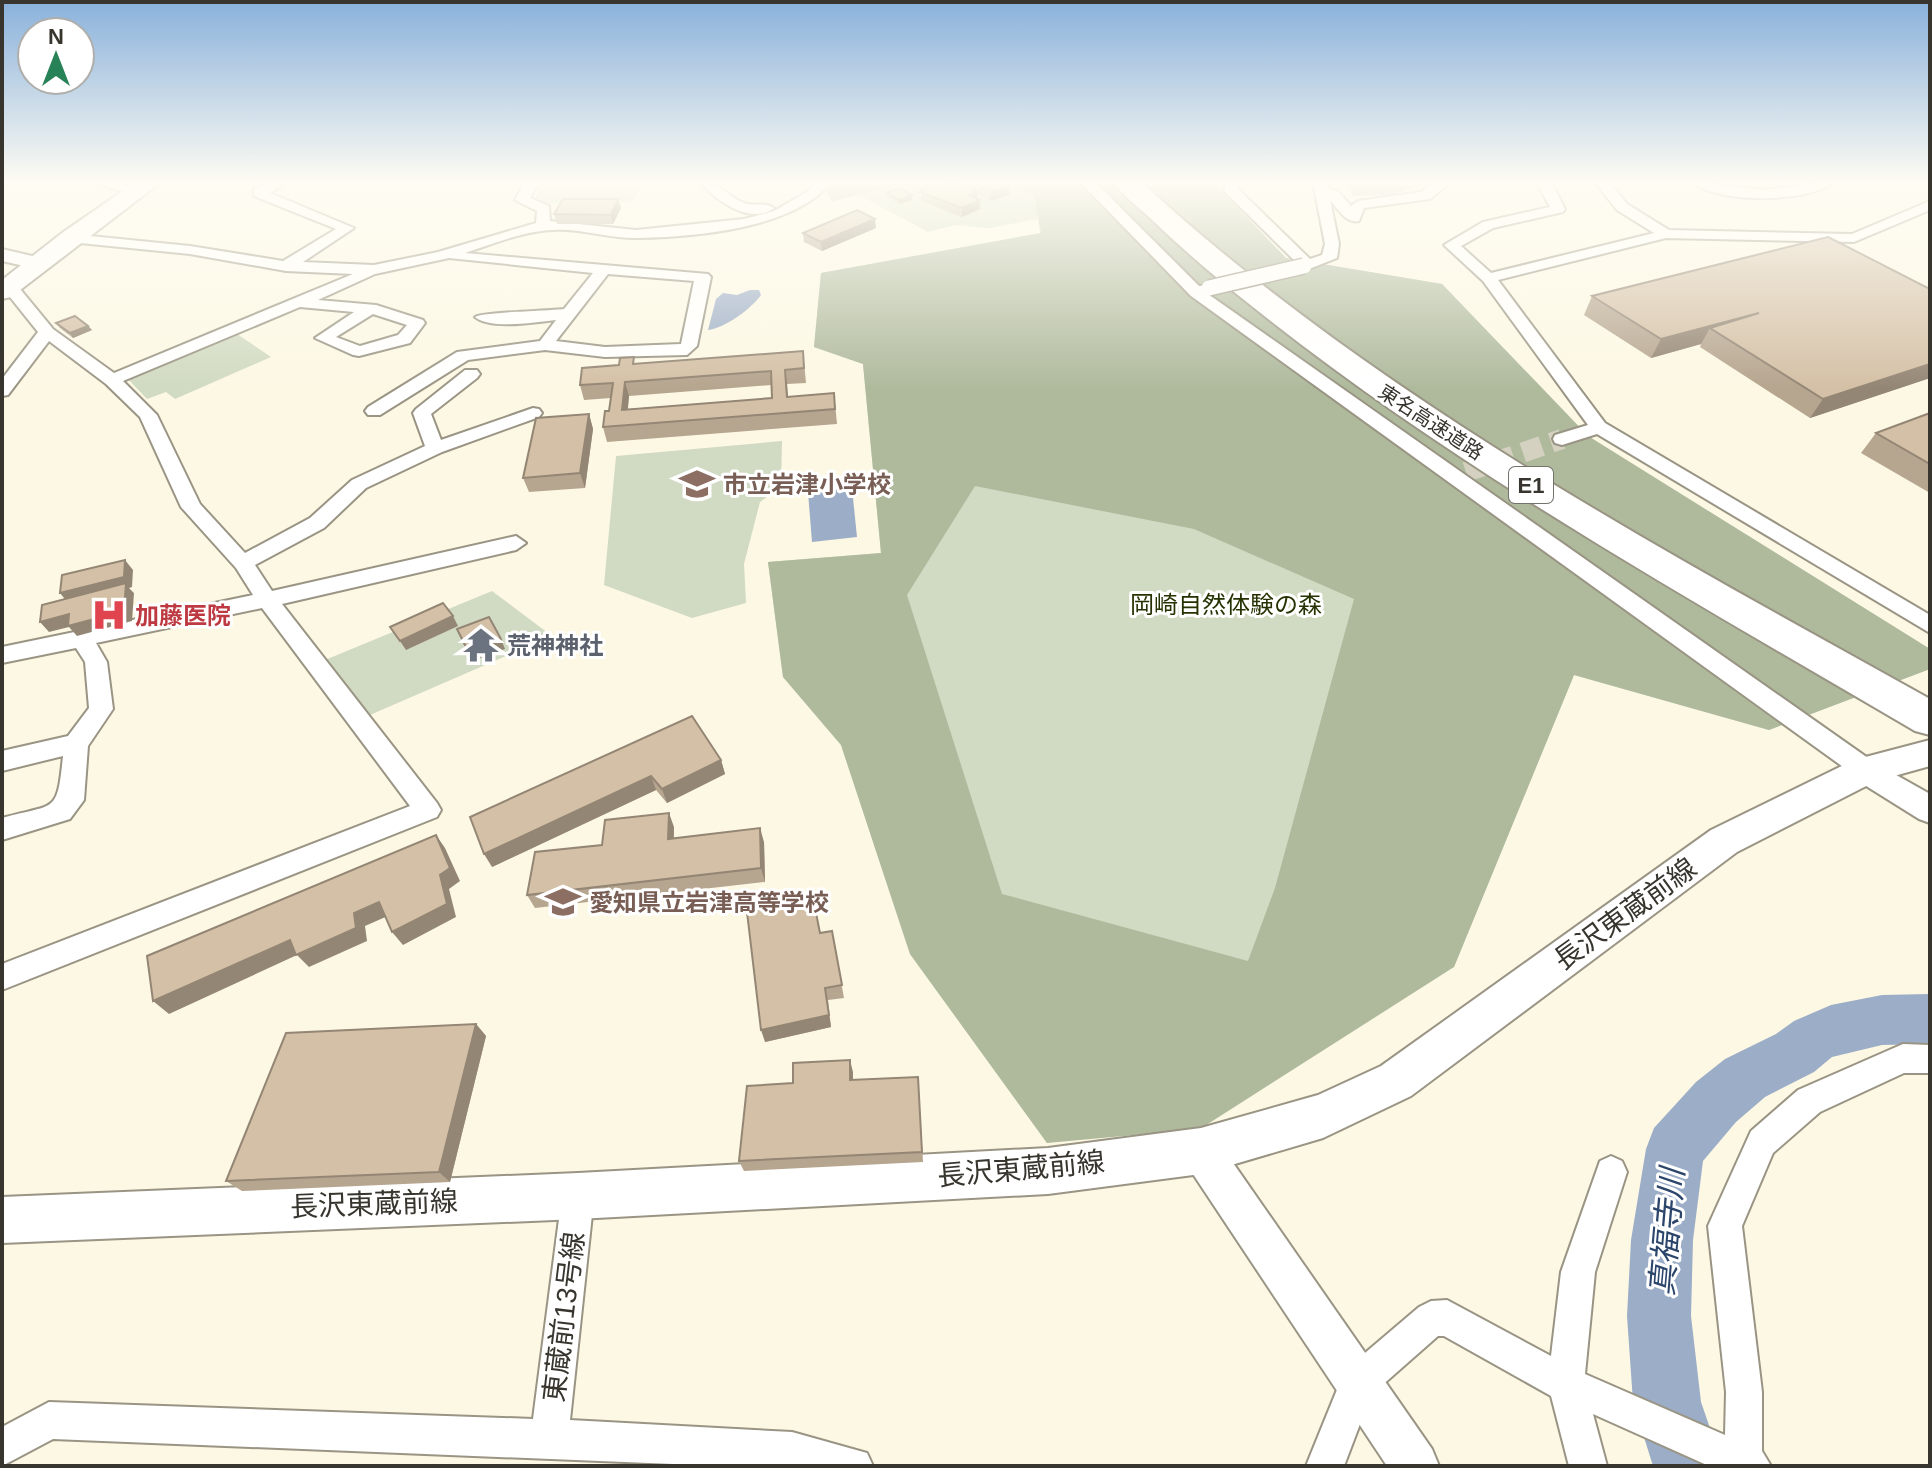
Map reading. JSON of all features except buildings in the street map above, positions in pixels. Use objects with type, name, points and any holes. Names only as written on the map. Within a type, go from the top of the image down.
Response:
[{"type":"highway","name":"東名高速道路","points":[[1214,251],[1334,357],[1424,419],[1729,603],[1926,705]]},
{"type":"main road","points":[[6,289],[54,251]]},
{"type":"main road","name":"長沢東蔵前線","points":[[2,1220],[578,1196],[1048,1171],[1201,1151],[1323,1116],[1396,1081],[1724,841],[1866,770],[1930,753]]},
{"type":"street","points":[[193,251],[286,266],[374,270]]},
{"type":"street","points":[[286,266],[311,251]]},
{"type":"street","points":[[112,380],[374,270],[458,251]]},
{"type":"street","points":[[1152,251],[1203,291],[1866,770],[1930,810]]},
{"type":"street","points":[[1292,251],[1306,265]]},
{"type":"street","points":[[1203,291],[1329,258],[1331,251]]},
{"type":"street","points":[[1457,251],[1488,278],[1599,427],[1930,625]]},
{"type":"street","points":[[1488,278],[1599,251]]},
{"type":"street","points":[[2,255],[38,263]]},
{"type":"street","points":[[374,411],[463,356],[545,345],[605,352],[671,353],[689,346],[703,277],[441,256]]},
{"type":"street","points":[[545,345],[566,314],[604,269]]},
{"type":"street","points":[[2,977],[428,810],[267,600],[243,563],[191,507],[148,415],[112,380],[47,332],[6,289]]},
{"type":"street","points":[[300,303],[403,315],[417,323],[404,339],[359,351],[323,338],[367,311]]},
{"type":"street","points":[[483,317],[520,319],[566,314]]},
{"type":"street","points":[[2,391],[47,332]]},
{"type":"street","points":[[435,448],[422,413],[471,374]]},
{"type":"street","points":[[243,563],[317,523],[359,484],[435,448],[533,413]]},
{"type":"street","points":[[1562,439],[1599,427]]},
{"type":"street","points":[[2,655],[267,600],[516,543]]},
{"type":"street","points":[[2,829],[61,812],[71,800],[76,744],[101,709],[96,662],[82,639]]},
{"type":"street","points":[[2,761],[76,744]]},
{"type":"street","points":[[1325,1466],[1358,1383],[1431,1319],[1447,1318],[1566,1384],[1746,1465],[1744,1392],[1725,1226],[1762,1142],[1809,1101],[1903,1058],[1930,1059]]},
{"type":"street","points":[[1201,1151],[1415,1466]]},
{"type":"street","points":[[1588,1466],[1566,1384],[1578,1272],[1611,1172]]},
{"type":"street","name":"東蔵前13号線","points":[[549,1438],[578,1196]]},
{"type":"street","points":[[2,1448],[49,1420],[549,1438],[792,1451],[854,1466]]},
{"type":"green space","name":"岡崎自然体験の森","points":[[944,251],[1279,251],[1286,258],[1442,284],[1588,436],[1930,649],[1930,669],[1769,730],[1574,675],[1454,967],[1047,1143],[910,954],[841,745],[783,677],[768,562],[881,553],[863,364],[814,347],[821,273]]},
{"type":"green space","name":"岡崎自然体験の森","points":[[945,251],[1279,251],[1286,258],[1442,284],[1588,436],[1930,649],[1930,669],[1769,730],[1574,675],[1454,967],[1200,1129],[1047,1143],[910,954],[841,745],[783,677],[768,562],[881,553],[863,364],[814,347],[821,273]],"holes":[[[975,486],[1194,529],[1354,599],[1275,888],[1248,961],[1002,894],[907,595]]]},
{"type":"green space","points":[[237,334],[271,357],[175,399],[166,392],[147,399],[125,376]]},
{"type":"green space","points":[[782,441],[781,486],[760,502],[744,564],[746,603],[692,618],[604,585],[616,456]]},
{"type":"green space","points":[[492,591],[552,636],[363,718],[325,660]]},
{"type":"water","points":[[759,290],[761,295],[751,306],[730,322],[708,330],[716,299],[723,293],[737,295]]},
{"type":"water","points":[[852,488],[857,537],[812,542],[808,492]]},
{"type":"waterway","name":"真福寺川","points":[[1688,1466],[1667,1402],[1659,1316],[1662,1240],[1675,1149],[1716,1102],[1745,1078],[1795,1053],[1813,1039],[1831,1031],[1882,1020],[1930,1019]]},
{"type":"tunnel","points":[[1466,472],[1562,439]]},
{"type":"place","name":"市立岩津小学校","points":[[697,484]]},
{"type":"place","name":"加藤医院","points":[[109,615]]},
{"type":"place","name":"荒神神社","points":[[481,645]]},
{"type":"place","name":"愛知県立岩津高等学校","points":[[563,902]]}]
